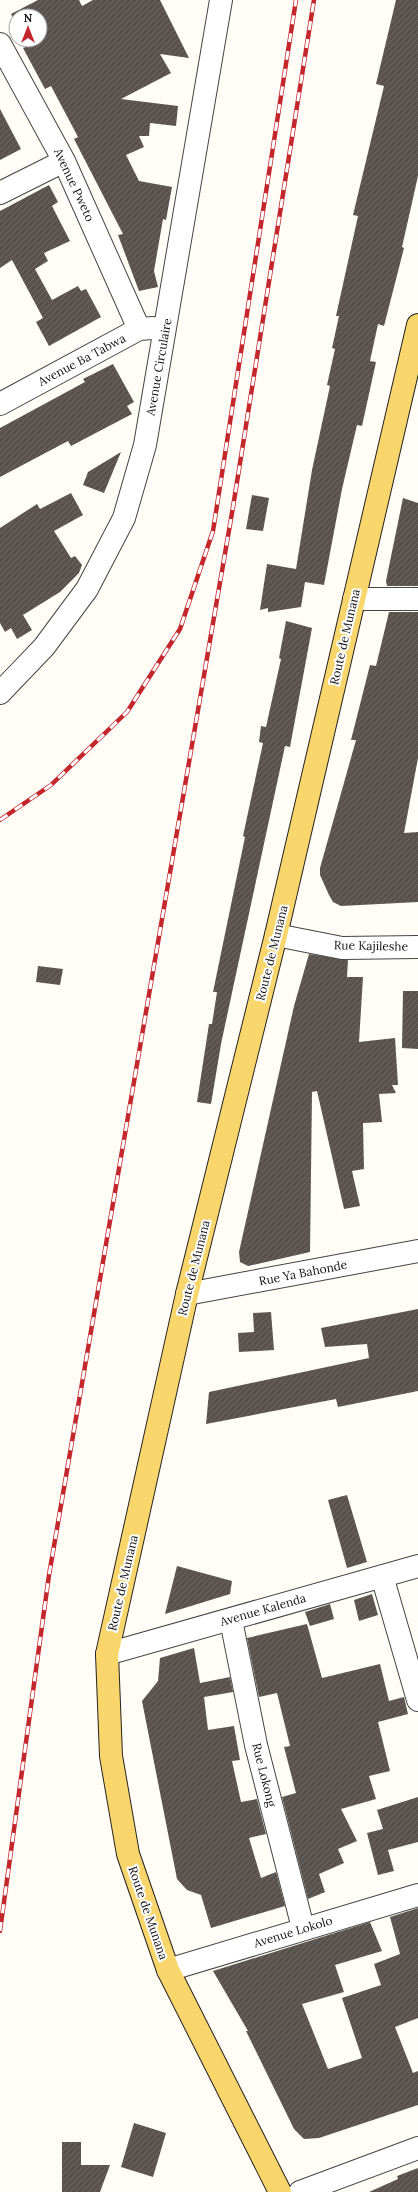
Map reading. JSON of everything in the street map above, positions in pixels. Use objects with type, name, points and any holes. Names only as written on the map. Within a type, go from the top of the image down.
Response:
[{"type":"main road","name":"Route de Munana","points":[[280,2192],[168,1970],[128,1854],[111,1756],[107,1654],[188,1294],[276,935],[418,325]]},
{"type":"street","name":"Avenue Circulaire","points":[[0,693],[44,647],[87,589],[124,518],[145,445],[221,0]]},
{"type":"street","name":"Avenue Pweto","points":[[0,44],[64,161],[139,329]]},
{"type":"street","points":[[0,193],[64,161]]},
{"type":"street","name":"Avenue Ba Tabwa","points":[[0,404],[139,329],[166,326]]},
{"type":"street","points":[[354,599],[418,599]]},
{"type":"street","name":"Rue Kajileshe","points":[[276,935],[342,948],[418,947]]},
{"type":"street","name":"Rue Ya Bahonde","points":[[188,1294],[418,1251]]},
{"type":"street","name":"Avenue Kalenda","points":[[107,1654],[418,1566]]},
{"type":"street","points":[[382,1576],[418,1700]]},
{"type":"street","name":"Rue Lokong","points":[[231,1620],[256,1745],[303,1928]]},
{"type":"street","name":"Avenue Lokolo","points":[[168,1970],[303,1928],[418,1895]]},
{"type":"street","points":[[300,2192],[418,2148]]},
{"type":"building","points":[[38,0],[79,0],[82,6],[93,0],[160,0],[189,58],[160,54],[171,73],[121,99],[178,106],[176,126],[150,123],[149,136],[139,136],[144,147],[126,155],[139,181],[172,187],[166,220],[163,219],[154,271],[158,287],[139,291],[118,235],[123,234],[74,139],[78,137],[51,86],[45,89],[23,48],[48,48],[48,8],[23,8]]},
{"type":"building","points":[[396,0],[418,0],[418,176],[402,247],[404,248],[384,326],[378,324],[370,361],[376,362],[362,426],[357,425],[342,489],[324,585],[305,582],[301,607],[268,612],[268,608],[260,610],[267,564],[296,569],[312,470],[330,386],[327,385],[335,349],[332,348],[339,316],[336,316],[358,216],[353,215],[384,86],[376,84]]},
{"type":"building","points":[[0,109],[21,149],[0,160]]},
{"type":"building","points":[[49,185],[58,202],[52,206],[70,241],[44,253],[48,261],[35,269],[52,300],[78,286],[81,291],[86,289],[101,317],[49,346],[36,322],[43,318],[12,260],[0,268],[0,211]]},
{"type":"building","points":[[113,364],[134,402],[127,406],[132,414],[71,446],[68,441],[0,477],[0,428],[85,382],[83,379]]},
{"type":"building","points":[[121,452],[104,493],[83,485],[88,472]]},
{"type":"building","points":[[71,493],[83,515],[54,531],[71,558],[75,556],[82,565],[79,573],[60,592],[23,615],[32,630],[17,639],[11,628],[5,632],[0,623],[0,528],[37,504],[40,509]]},
{"type":"building","points":[[252,495],[269,498],[263,531],[246,529]]},
{"type":"building","points":[[403,498],[418,503],[418,586],[387,586],[386,581]]},
{"type":"building","points":[[389,612],[418,612],[418,758],[404,833],[418,832],[418,902],[341,906],[333,902],[329,895],[320,875],[320,868],[356,740],[351,740],[370,665],[376,666]]},
{"type":"building","points":[[286,621],[312,628],[290,747],[285,746],[221,1044],[211,1104],[197,1102],[209,1024],[212,1024],[217,992],[213,992],[245,837],[243,836],[263,743],[259,742],[261,726],[266,727],[281,659],[279,658]]},
{"type":"building","points":[[309,954],[348,960],[347,977],[363,977],[359,1042],[395,1038],[398,1085],[392,1085],[396,1093],[379,1094],[382,1122],[363,1123],[364,1169],[352,1171],[360,1206],[344,1209],[317,1091],[312,1092],[310,1252],[248,1266],[240,1262],[239,1252],[294,1006]]},
{"type":"building","points":[[38,966],[63,969],[60,985],[36,982]]},
{"type":"building","points":[[403,991],[418,991],[418,1049],[402,1048]]},
{"type":"building","points":[[418,1309],[418,1391],[338,1407],[336,1399],[206,1424],[209,1392],[369,1358],[367,1344],[325,1347],[321,1328]]},
{"type":"building","points":[[271,1312],[274,1350],[239,1352],[238,1333],[254,1332],[253,1313]]},
{"type":"building","points":[[347,1495],[367,1562],[347,1568],[328,1500]]},
{"type":"building","points":[[177,1566],[232,1581],[230,1594],[165,1614]]},
{"type":"building","points":[[372,1594],[378,1615],[359,1621],[354,1600]]},
{"type":"building","points":[[330,1604],[334,1619],[310,1626],[305,1612]]},
{"type":"building","points":[[307,1624],[322,1678],[380,1664],[389,1701],[404,1697],[408,1714],[378,1722],[390,1771],[369,1776],[376,1799],[341,1809],[357,1841],[338,1849],[344,1863],[319,1874],[325,1892],[308,1899],[282,1797],[296,1793],[284,1747],[290,1746],[277,1693],[259,1697],[247,1638]]},
{"type":"building","points":[[194,1648],[200,1683],[230,1677],[233,1692],[204,1697],[208,1730],[234,1726],[240,1760],[232,1761],[241,1802],[257,1799],[266,1834],[249,1838],[261,1878],[276,1872],[285,1906],[211,1928],[201,1895],[187,1890],[177,1879],[142,1701],[158,1681],[160,1658]]},
{"type":"building","points":[[418,1797],[418,1842],[388,1850],[394,1871],[378,1875],[367,1833],[383,1829],[377,1810]]},
{"type":"building","points":[[418,1908],[418,2018],[395,2027],[413,2073],[418,2071],[418,2105],[319,2138],[304,2139],[294,2129],[246,2031],[248,2031],[213,1971],[370,1922],[382,1951],[335,1965],[344,1992],[302,2004],[328,2069],[362,2058],[342,1998],[381,1985],[374,1964],[400,1954],[390,1917]]},
{"type":"building","points":[[134,2123],[166,2133],[153,2177],[121,2167]]},
{"type":"building","points":[[62,2142],[81,2142],[81,2165],[110,2165],[100,2192],[62,2192]]},
{"type":"building","points":[[418,2168],[418,2192],[369,2192],[398,2179],[397,2176]]},
{"type":"railway","points":[[0,820],[51,785],[127,712],[180,629],[213,531],[296,0]]},
{"type":"railway","points":[[0,1931],[49,1575],[233,507],[314,0]]}]
